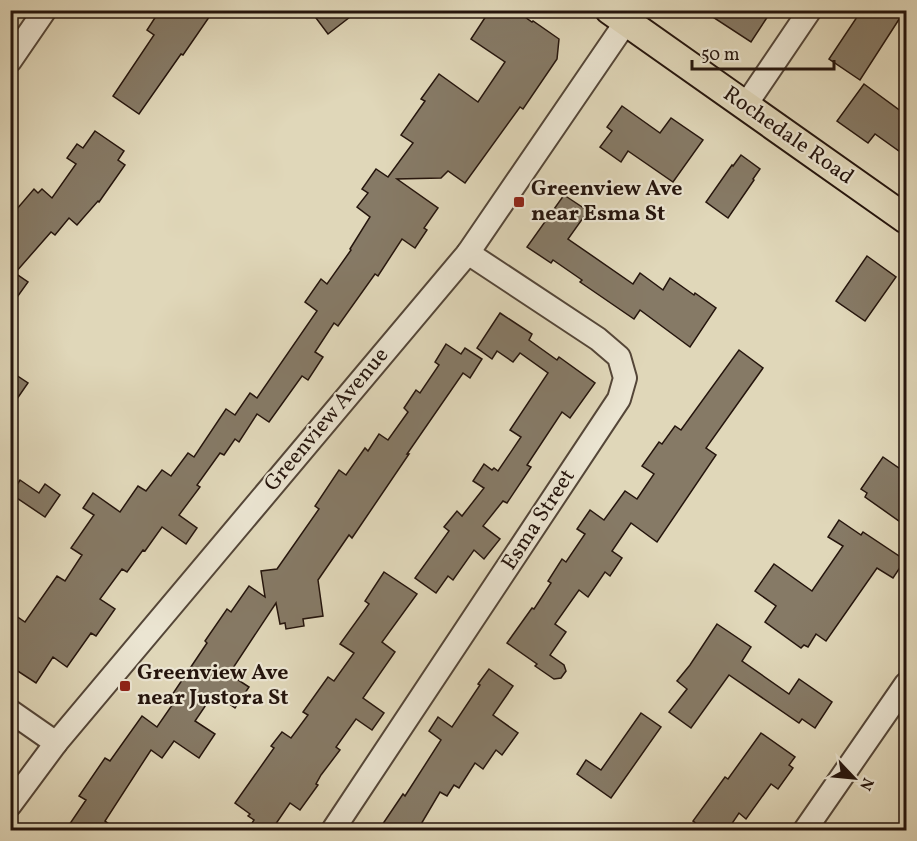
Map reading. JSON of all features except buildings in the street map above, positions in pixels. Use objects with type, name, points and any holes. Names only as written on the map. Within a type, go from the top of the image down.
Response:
[{"type":"main road","name":"Rochedale Road","points":[[618,16],[906,219]]},
{"type":"street","points":[[10,61],[45,10]]},
{"type":"street","points":[[745,106],[810,10]]},
{"type":"street","name":"Greenview Avenue","points":[[10,805],[56,743],[468,253],[618,16]]},
{"type":"street","name":"Esma Street","points":[[333,831],[619,399],[625,378],[619,357],[598,339],[468,253]]},
{"type":"street","points":[[805,831],[906,684]]},
{"type":"street","points":[[10,711],[56,743]]},
{"type":"place","name":"Greenview Ave near Esma St","points":[[519,202]]},
{"type":"place","name":"Greenview Ave near Justora St","points":[[125,686]]}]
